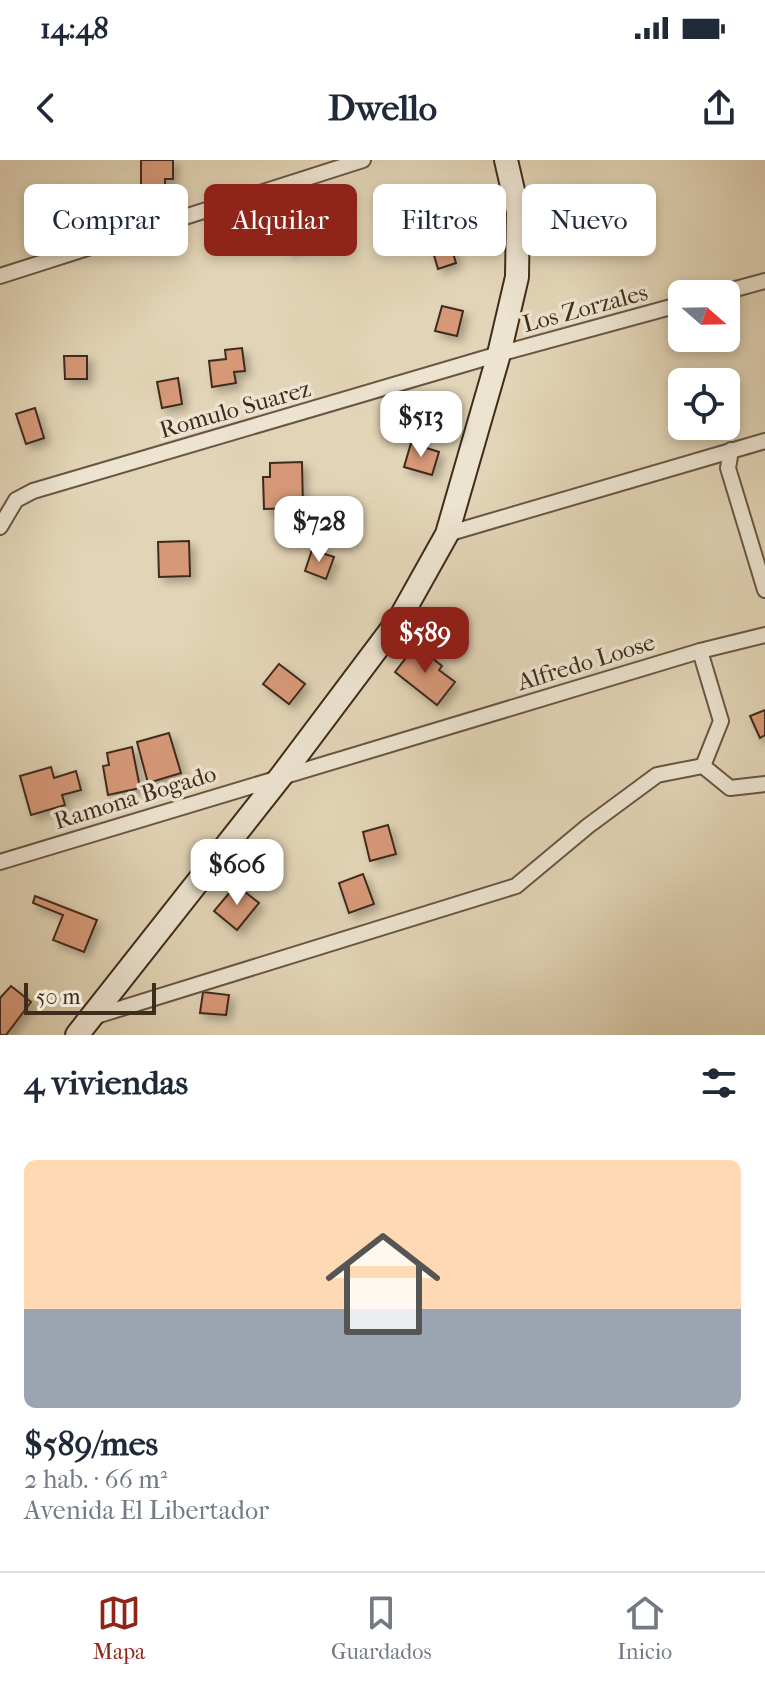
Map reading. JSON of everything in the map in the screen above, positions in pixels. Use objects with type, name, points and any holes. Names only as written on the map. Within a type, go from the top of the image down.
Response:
[{"type":"main road","points":[[83,1027],[282,775],[400,618],[447,534],[499,354],[517,277],[518,212],[506,160]]},
{"type":"street","points":[[0,276],[363,160]]},
{"type":"street","points":[[740,288],[765,281]]},
{"type":"street","name":"Los Zorzales","points":[[499,354],[668,308]]},
{"type":"street","name":"Romulo Suarez","points":[[0,527],[16,500],[33,491],[499,354]]},
{"type":"street","points":[[447,534],[765,441]]},
{"type":"street","points":[[731,450],[728,468],[765,590]]},
{"type":"street","name":"Alfredo Loose","points":[[282,775],[700,651],[765,635]]},
{"type":"street","points":[[700,651],[721,721],[703,766]]},
{"type":"street","points":[[703,766],[730,788],[765,784]]},
{"type":"street","points":[[83,1027],[516,886],[588,826],[657,775],[703,766]]},
{"type":"street","name":"Ramona Bogado","points":[[0,862],[282,775]]},
{"type":"building","points":[[141,160],[173,160],[173,179],[165,179],[165,184],[141,184]]},
{"type":"building","points":[[434,256],[454,256],[456,263],[438,269]]},
{"type":"building","points":[[442,306],[463,311],[457,336],[435,331]]},
{"type":"building","points":[[242,348],[245,371],[234,372],[236,383],[212,387],[209,361],[226,359],[225,350]]},
{"type":"building","points":[[64,356],[87,356],[87,379],[65,379]]},
{"type":"building","points":[[178,378],[182,404],[162,408],[157,382]]},
{"type":"building","points":[[35,408],[44,438],[26,444],[16,414]]},
{"type":"building","points":[[411,443],[439,452],[432,475],[404,467]]},
{"type":"building","points":[[302,462],[303,508],[264,509],[263,477],[270,477],[270,463]]},
{"type":"building","points":[[189,541],[190,576],[159,577],[158,542]]},
{"type":"building","points":[[312,550],[334,557],[326,579],[305,571]]},
{"type":"building","points":[[416,645],[442,666],[439,670],[455,682],[437,705],[395,672]]},
{"type":"building","points":[[279,664],[305,684],[289,704],[263,684]]},
{"type":"building","points":[[765,710],[765,735],[760,738],[750,716]]},
{"type":"building","points":[[169,733],[181,773],[148,783],[137,742]]},
{"type":"building","points":[[132,747],[140,788],[108,795],[103,766],[109,765],[107,753]]},
{"type":"building","points":[[51,767],[54,778],[76,771],[81,790],[62,795],[65,805],[31,815],[20,776]]},
{"type":"building","points":[[388,825],[396,854],[370,861],[363,832]]},
{"type":"building","points":[[363,874],[374,904],[349,913],[339,883]]},
{"type":"building","points":[[236,885],[259,903],[237,930],[214,911]]},
{"type":"building","points":[[35,896],[97,920],[84,952],[53,940],[63,915],[33,903]]},
{"type":"building","points":[[11,986],[31,1002],[6,1035],[0,1035],[0,998]]},
{"type":"building","points":[[203,992],[229,995],[226,1015],[200,1013]]}]
